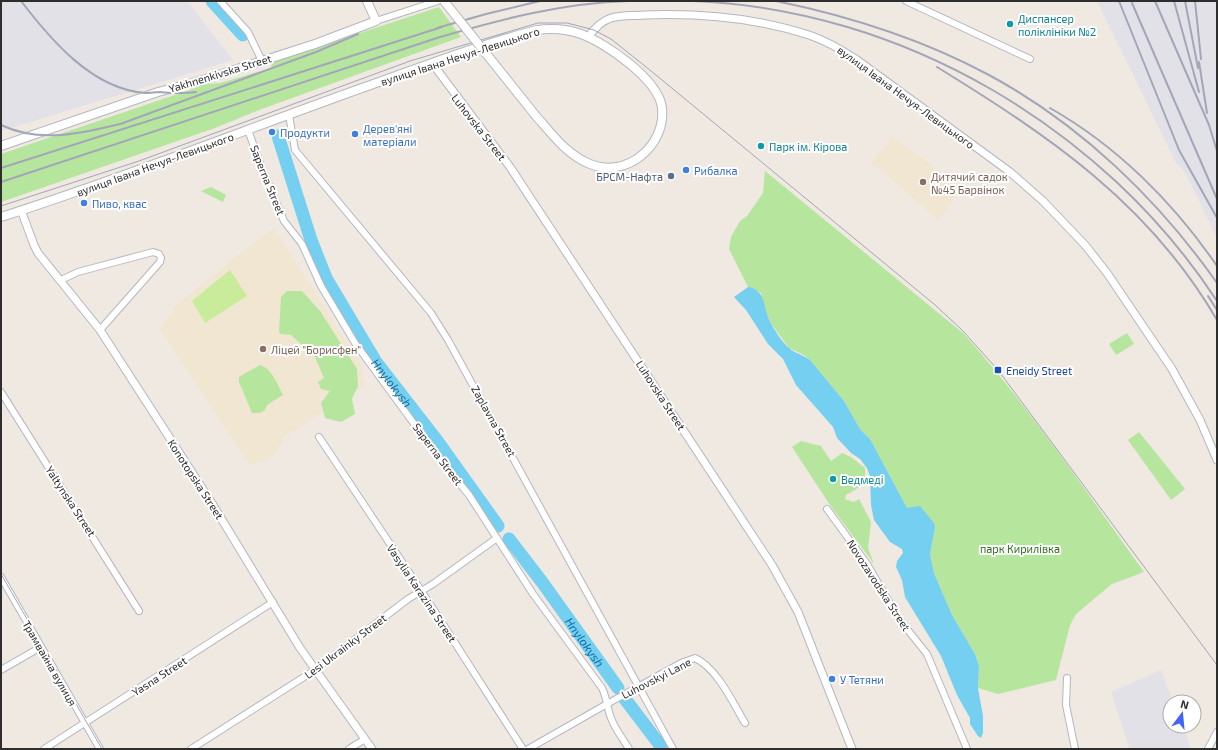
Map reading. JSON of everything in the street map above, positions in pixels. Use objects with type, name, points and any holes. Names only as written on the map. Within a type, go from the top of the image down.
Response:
[{"type":"main road","points":[[367,1],[376,21]]},
{"type":"main road","points":[[444,1],[536,116],[566,149],[590,165],[607,168],[627,164],[643,155],[649,149],[657,134],[662,117],[659,97],[650,84],[631,66],[606,47],[588,37]]},
{"type":"main road","name":"Yakhnenkivska Street","points":[[1,146],[158,92],[200,81],[262,61],[376,21]]},
{"type":"main road","name":"вулиця Івана Нечуя-Левицького","points":[[1,217],[167,161],[432,63],[537,30],[561,29],[588,37]]},
{"type":"street","points":[[220,1],[248,32],[262,61]]},
{"type":"street","name":"Yakhnenkivska Street","points":[[376,21],[438,1]]},
{"type":"street","points":[[906,1],[1030,60]]},
{"type":"street","name":"вулиця Івана Нечуя-Левицького","points":[[588,37],[600,24],[610,18],[653,15],[724,18],[766,24],[808,35],[831,44],[867,67],[1010,172],[1043,201],[1085,245],[1107,273],[1172,369],[1200,420],[1217,460]]},
{"type":"street","name":"Luhovska Street","points":[[432,63],[510,167],[772,565],[798,612],[852,749]]},
{"type":"street","name":"Zaplavna Street","points":[[288,115],[295,150],[431,313],[448,340],[541,506],[673,749]]},
{"type":"street","name":"Saperna Street","points":[[248,130],[284,221],[302,244],[321,286],[355,343],[439,458],[470,495],[533,594],[602,688],[606,696],[611,720],[629,749]]},
{"type":"street","name":"Konotopska Street","points":[[21,210],[34,245],[100,330],[213,505],[273,602],[293,638],[372,749]]},
{"type":"street","points":[[61,280],[78,272],[153,252],[159,254],[160,262],[100,330]]},
{"type":"street","name":"Yaltynska Street","points":[[1,392],[139,611]]},
{"type":"street","name":"Vasylia Karazina Street","points":[[319,438],[523,749]]},
{"type":"street","name":"Novozavodska Street","points":[[827,509],[867,564],[898,620],[927,654],[968,749]]},
{"type":"street","name":"Lesi Ukrainky Street","points":[[191,749],[315,670],[408,599],[497,538]]},
{"type":"street","name":"Трамвайна вулиця","points":[[1,578],[100,749]]},
{"type":"street","name":"Yasna Street","points":[[44,749],[273,602]]},
{"type":"street","points":[[1,670],[41,647]]},
{"type":"street","name":"Luhovskyi Lane","points":[[528,749],[681,663],[694,658],[708,668],[720,683],[746,723]]},
{"type":"street","points":[[1067,678],[1066,705],[1075,749]]},
{"type":"street","points":[[1208,749],[1217,732]]},
{"type":"street","points":[[349,749],[365,740]]},
{"type":"shaded area","points":[[1,1],[187,1],[233,60],[1,131]]},
{"type":"shaded area","points":[[1097,1],[1217,1],[1217,238],[1185,172],[1176,163]]},
{"type":"shaded area","name":"Дитячий садок №45 Барвінок","points":[[892,136],[962,188],[939,221],[879,168],[871,164]]},
{"type":"shaded area","name":"Ліцей \"Борисфен\"","points":[[274,228],[364,369],[361,374],[366,384],[281,439],[283,443],[278,446],[276,454],[261,462],[249,464],[160,329],[174,310],[173,308],[235,257]]},
{"type":"shaded area","points":[[1161,670],[1170,694],[1162,694],[1162,734],[1186,734],[1191,749],[1130,749],[1111,692]]},
{"type":"green space","points":[[439,7],[461,37],[259,110],[215,128],[1,202],[1,154],[207,84],[220,83],[271,68],[272,62]]},
{"type":"green space","name":"парк Кирилівка","points":[[765,171],[964,334],[1035,421],[1144,572],[1112,584],[1076,614],[1070,625],[1056,680],[998,694],[978,688],[979,666],[975,654],[952,615],[934,573],[930,554],[935,528],[907,508],[870,439],[860,429],[844,401],[810,360],[804,355],[789,348],[773,326],[764,310],[761,293],[748,287],[729,249],[731,237],[740,221],[747,216],[763,193]]},
{"type":"green space","points":[[211,187],[226,195],[223,202],[201,191]]},
{"type":"green space","points":[[230,270],[247,296],[205,323],[192,301]]},
{"type":"green space","points":[[287,291],[302,291],[320,311],[357,369],[358,386],[352,399],[355,414],[341,422],[325,418],[321,403],[330,391],[321,389],[318,382],[324,378],[315,357],[291,335],[281,334],[279,332],[281,297]]},
{"type":"green space","points":[[1127,333],[1134,344],[1116,355],[1109,344]]},
{"type":"green space","points":[[260,365],[271,373],[283,395],[267,405],[265,410],[260,413],[252,413],[239,382],[239,377]]},
{"type":"green space","points":[[1139,432],[1185,489],[1171,500],[1128,440]]},
{"type":"green space","points":[[801,441],[821,446],[831,461],[842,453],[851,457],[865,468],[865,484],[846,495],[845,499],[854,502],[859,499],[871,522],[868,548],[874,564],[830,505],[792,447]]},
{"type":"water","points":[[748,287],[754,289],[761,296],[768,317],[784,343],[791,350],[810,360],[844,401],[860,429],[870,439],[907,508],[920,506],[934,523],[935,528],[930,554],[934,573],[952,615],[975,654],[979,666],[978,688],[983,716],[983,733],[981,738],[970,724],[970,718],[957,695],[941,656],[905,597],[902,580],[896,567],[897,561],[903,553],[902,549],[890,542],[874,520],[871,505],[870,476],[867,468],[860,459],[851,453],[837,438],[833,427],[796,385],[783,359],[768,344],[746,310],[734,297]]},
{"type":"waterway","name":"Hnylokysh","points":[[212,1],[243,35]]},
{"type":"waterway","name":"Hnylokysh","points":[[278,136],[311,240],[326,278],[376,362],[438,442],[498,526]]},
{"type":"waterway","name":"Hnylokysh","points":[[509,539],[542,582],[618,688]]},
{"type":"waterway","name":"Hnylokysh","points":[[625,699],[663,749]]},
{"type":"tram line","points":[[1,206],[139,161],[410,61],[538,23],[567,23],[594,30],[611,39],[645,66],[934,304],[962,330],[998,370],[1217,665]]},
{"type":"tram line","points":[[1,574],[102,749]]},
{"type":"railway","points":[[21,1],[59,46],[74,60],[107,82],[126,89],[145,93],[196,92]]},
{"type":"railway","points":[[437,28],[540,1]]},
{"type":"railway","points":[[1,182],[440,37],[533,13],[580,5],[628,1]]},
{"type":"railway","points":[[693,1],[771,9],[847,27],[920,54],[990,89],[1056,132],[1116,182],[1170,238],[1217,301]]},
{"type":"railway","points":[[776,1],[831,14],[885,30],[938,50],[989,75],[1023,95],[1055,116],[1086,140],[1143,193],[1194,252],[1217,283]]},
{"type":"railway","points":[[1119,1],[1179,150],[1217,218]]},
{"type":"railway","points":[[1155,1],[1209,125],[1217,151]]},
{"type":"railway","points":[[1174,1],[1199,92]]},
{"type":"railway","points":[[1185,1],[1198,68]]},
{"type":"railway","points":[[1195,1],[1201,59]]},
{"type":"railway","points":[[1132,3],[1217,199]]},
{"type":"railway","points":[[1,168],[442,27]]},
{"type":"railway","points":[[123,123],[316,52],[358,34]]},
{"type":"railway","points":[[1199,62],[1207,113]]},
{"type":"railway","points":[[937,67],[1018,119],[1094,176],[1128,207],[1160,241],[1190,278],[1217,320]]},
{"type":"railway","points":[[1050,108],[1075,123],[1121,158],[1163,198],[1217,266]]},
{"type":"railway","points":[[1,125],[16,131],[31,134],[62,135],[124,123]]},
{"type":"railway","points":[[1208,296],[1217,310]]},
{"type":"place","name":"Диспансер поліклініки №2","points":[[1010,24]]},
{"type":"place","name":"Продукти","points":[[272,132]]},
{"type":"place","name":"Дерев'янi матерiали","points":[[355,134]]},
{"type":"place","name":"Парк ім. Кірова","points":[[761,146]]},
{"type":"place","name":"Рибалка","points":[[686,170]]},
{"type":"place","name":"БРСМ-Нафта","points":[[671,176]]},
{"type":"place","name":"Дитячий садок №45 Барвінок","points":[[923,182]]},
{"type":"place","name":"Пиво, квас","points":[[84,203]]},
{"type":"place","name":"Ліцей \"Борисфен\"","points":[[263,349]]},
{"type":"place","name":"Eneidy Street","points":[[998,370]]},
{"type":"place","name":"Ведмеді","points":[[833,479]]},
{"type":"place","name":"У Тетяни","points":[[832,679]]}]
